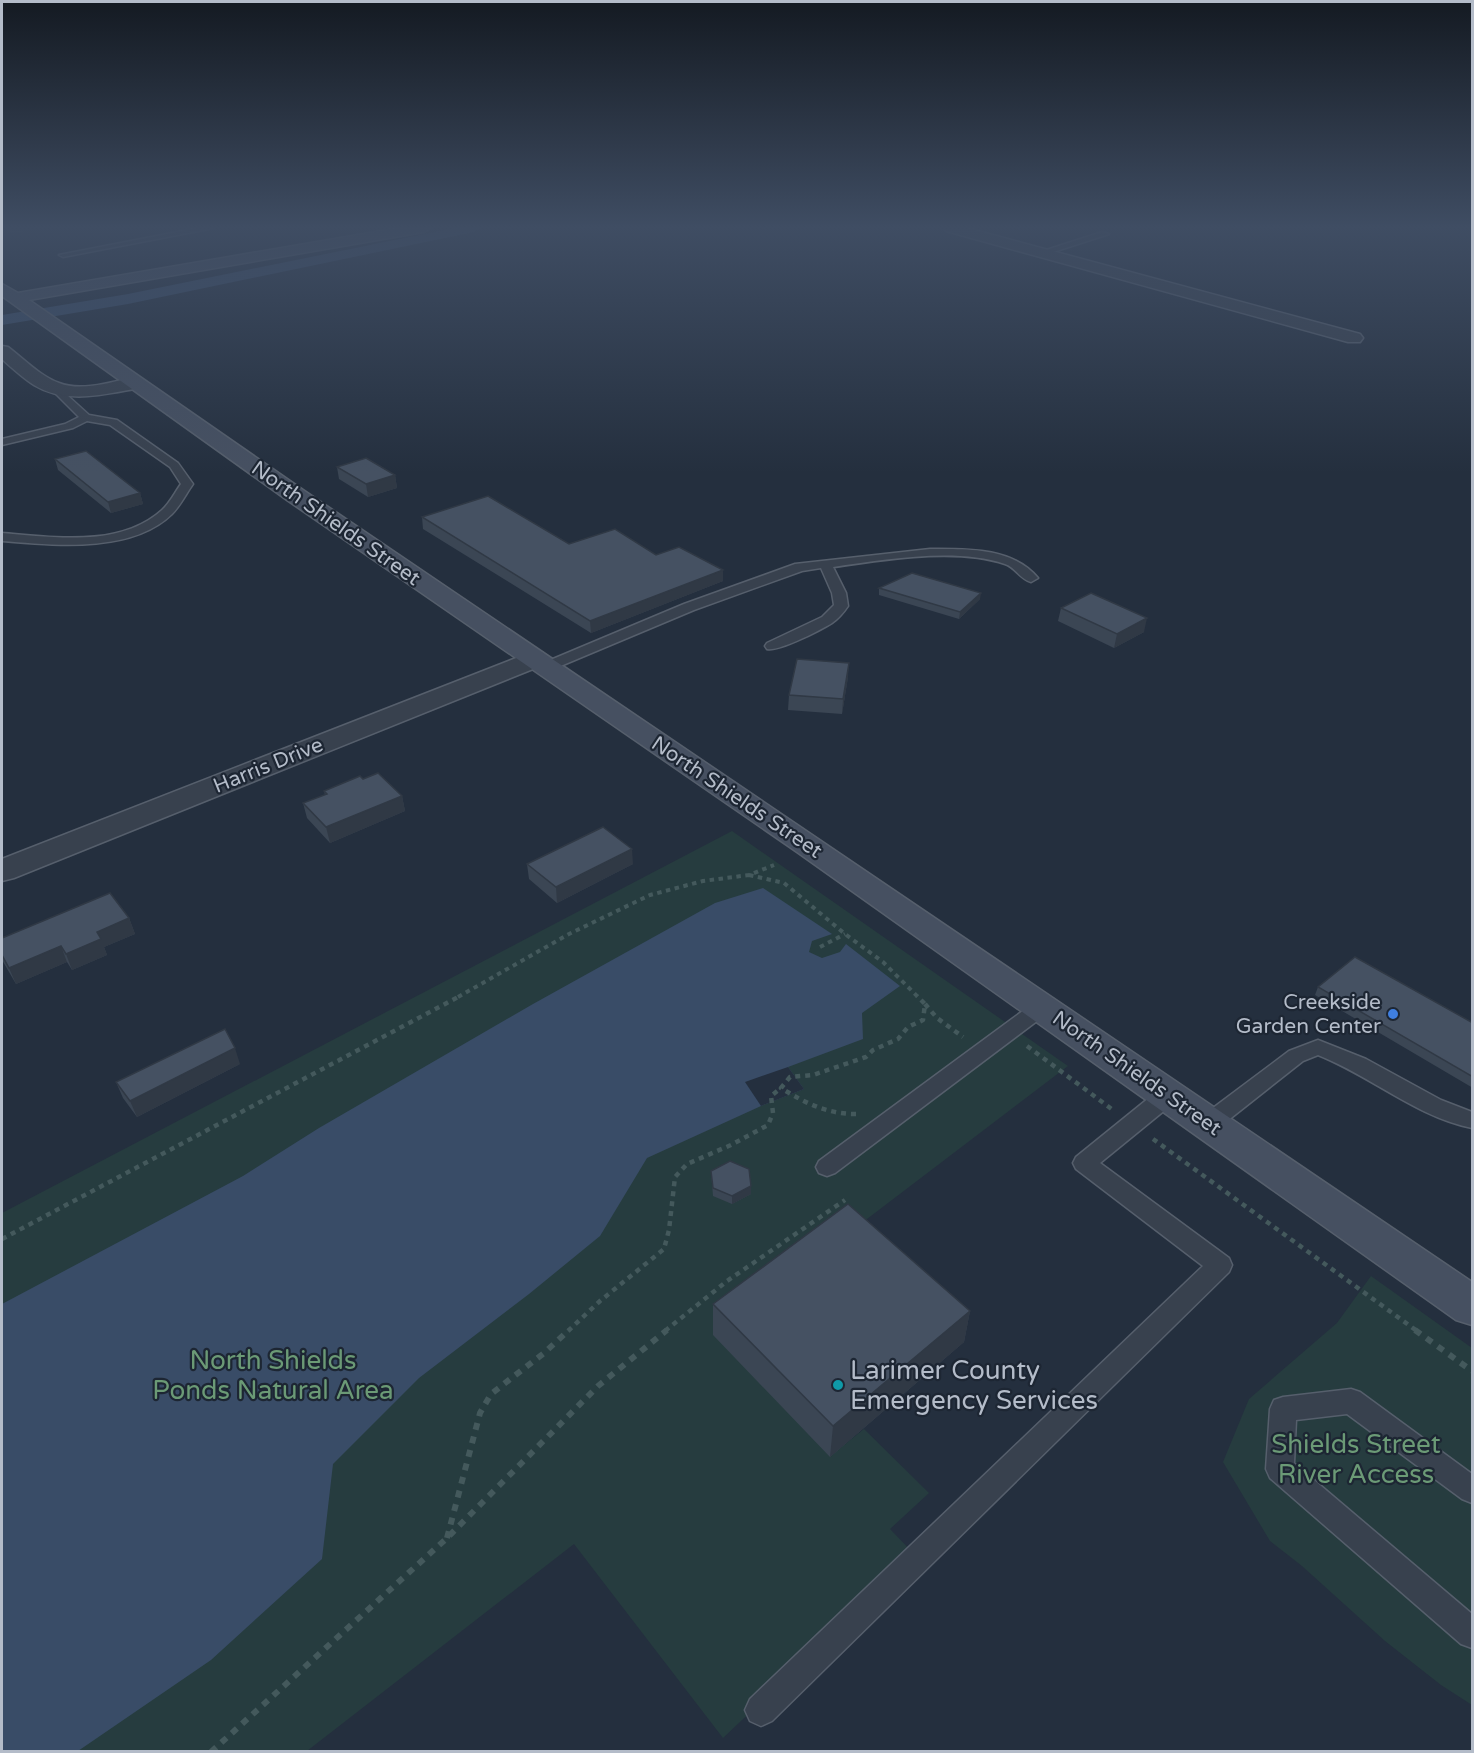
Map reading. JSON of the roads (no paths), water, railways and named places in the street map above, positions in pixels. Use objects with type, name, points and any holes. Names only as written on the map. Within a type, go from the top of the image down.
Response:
[{"type":"main road","name":"North Shields Street","points":[[32,310],[134,383],[1473,1306]]},
{"type":"street","points":[[1250,310],[1354,338]]},
{"type":"street","points":[[2,351],[44,384],[56,388],[95,390],[134,383]]},
{"type":"street","name":"Harris Drive","points":[[2,871],[540,663]]},
{"type":"lane","points":[[56,388],[86,418]]},
{"type":"lane","points":[[2,442],[69,426],[86,418],[113,422],[174,465],[187,484],[166,513],[123,535],[85,543],[2,537]]},
{"type":"lane","points":[[540,663],[773,575],[825,564],[918,554],[970,553],[1011,561],[1031,578]]},
{"type":"lane","points":[[772,646],[827,620],[841,606],[839,593],[825,564]]},
{"type":"lane","points":[[827,1167],[1042,1007]]},
{"type":"lane","points":[[1209,1123],[1296,1056],[1318,1047],[1361,1066],[1427,1104],[1473,1120]]},
{"type":"lane","points":[[761,1710],[1220,1265],[1084,1163],[1168,1095]]},
{"type":"lane","points":[[1473,1490],[1351,1401],[1283,1408],[1280,1469],[1473,1633]]},
{"type":"water","points":[[763,888],[832,934],[812,941],[809,952],[822,958],[840,952],[846,944],[900,986],[862,1013],[863,1039],[788,1067],[804,1089],[647,1158],[600,1236],[529,1294],[419,1378],[333,1464],[322,1559],[211,1660],[78,1751],[2,1752],[2,1304],[243,1176],[319,1128],[533,1004],[715,903]]},
{"type":"waterway","points":[[2,320],[63,310]]},
{"type":"place","name":"Creekside Garden Center","points":[[1393,1014]]},
{"type":"place","name":"Larimer County Emergency Services","points":[[838,1385]]},
{"type":"park label","name":"North Shields Ponds Natural Area","points":[[273,1375]]},
{"type":"park label","name":"Shields Street River Access","points":[[1356,1459]]}]
